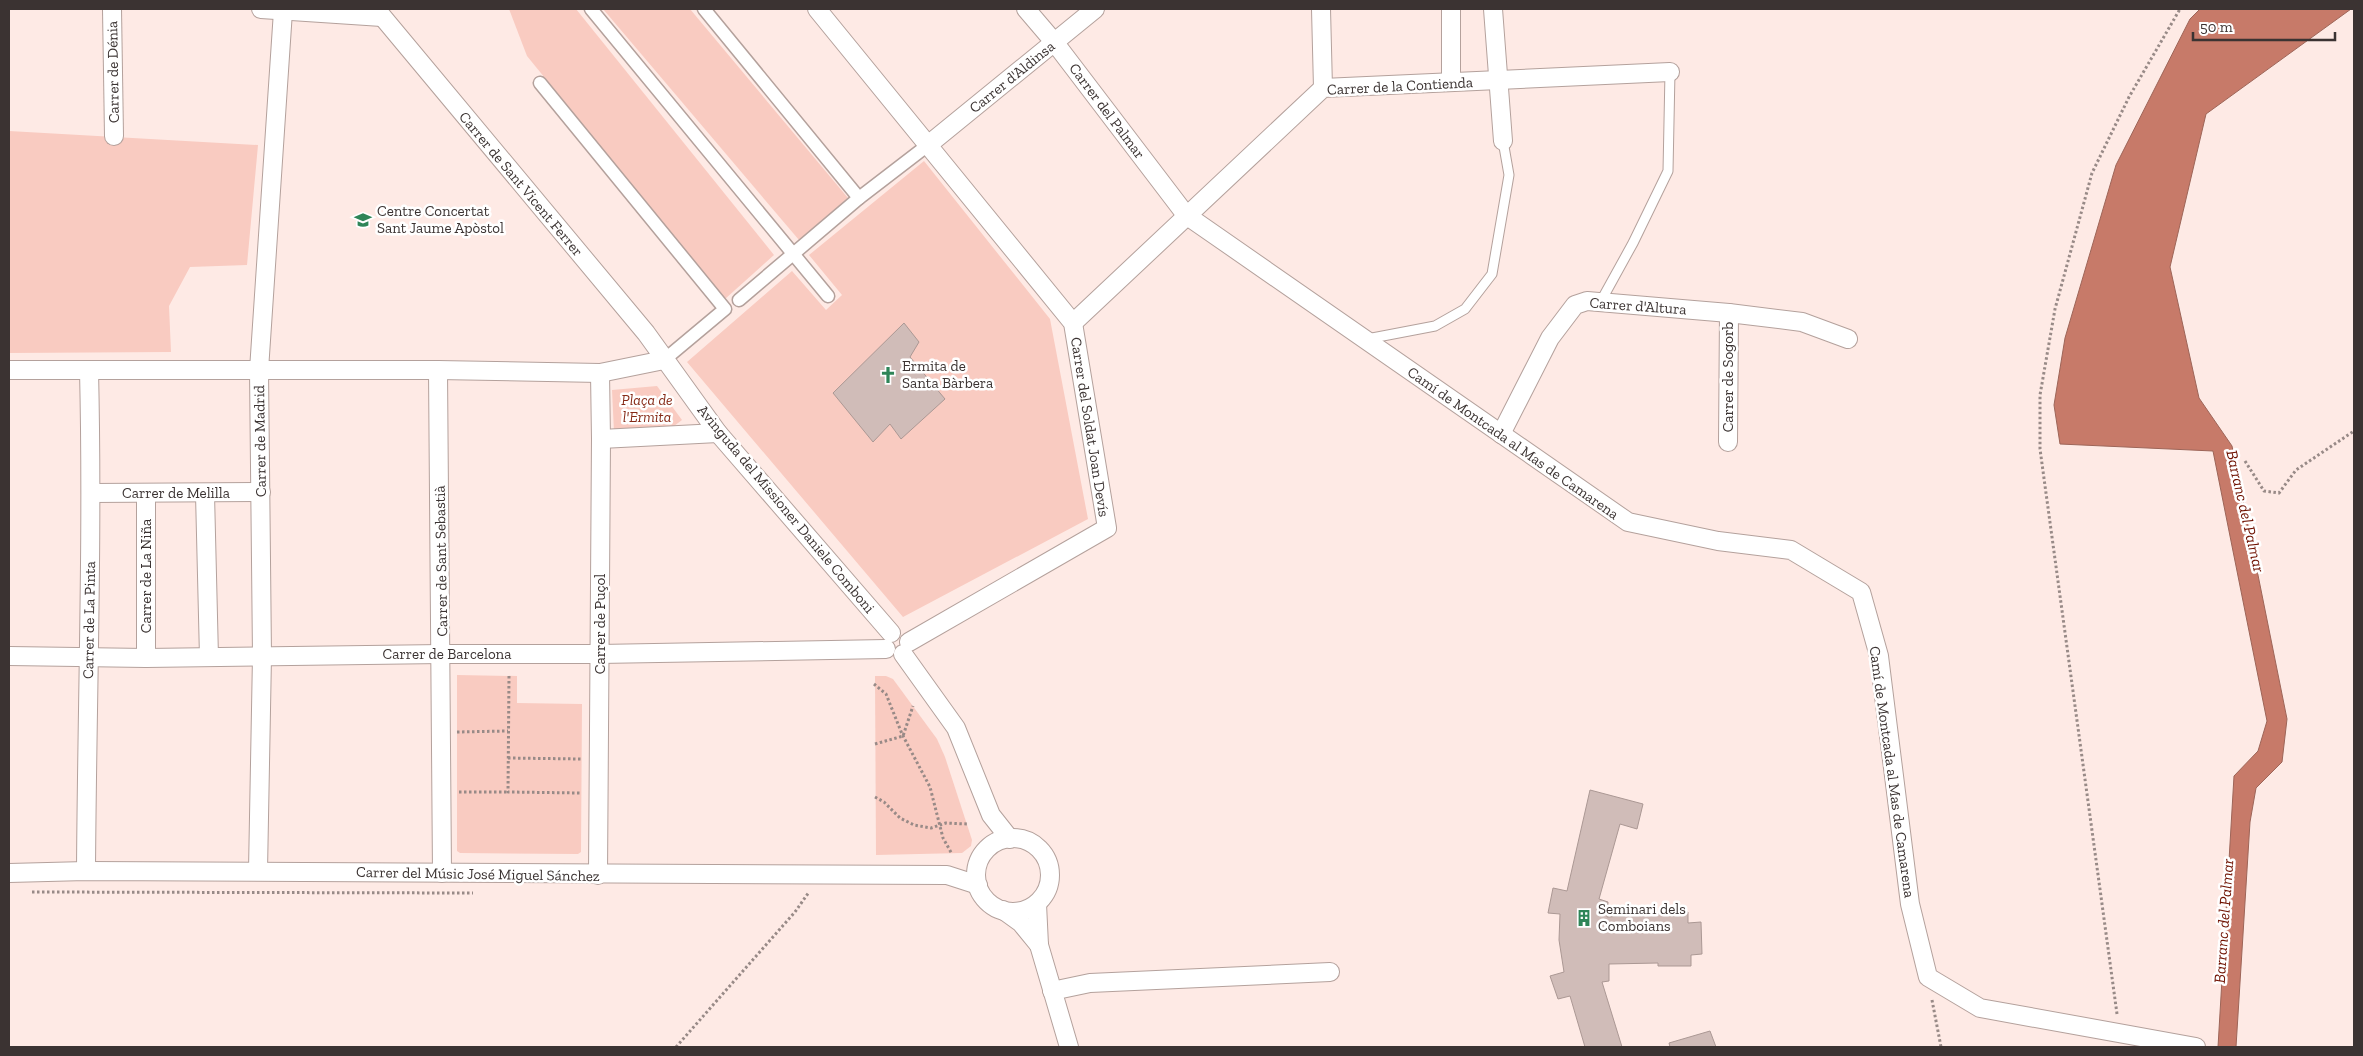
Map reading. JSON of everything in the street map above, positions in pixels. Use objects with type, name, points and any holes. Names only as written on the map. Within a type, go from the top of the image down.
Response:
[{"type":"street","name":"Carrer de Dénia","points":[[112,9],[114,136]]},
{"type":"street","points":[[261,9],[379,13]]},
{"type":"street","points":[[592,9],[828,296]]},
{"type":"street","points":[[704,9],[859,198]]},
{"type":"street","name":"Carrer del Soldat Joan Devís","points":[[817,9],[1073,324],[1107,528],[906,648]]},
{"type":"street","name":"Carrer del Palmar","points":[[1026,9],[1055,43],[1186,215]]},
{"type":"street","name":"Carrer d'Aldinsa","points":[[928,145],[1095,9]]},
{"type":"street","points":[[1321,9],[1322,88]]},
{"type":"street","points":[[1451,9],[1451,82]]},
{"type":"street","points":[[1493,9],[1504,141]]},
{"type":"street","name":"Carrer de Madrid","points":[[258,871],[262,656],[259,370],[283,10]]},
{"type":"street","name":"Carrer de Sant Vicent Ferrer","points":[[379,13],[646,333],[664,360]]},
{"type":"street","name":"Carrer de la Contienda","points":[[1073,324],[1322,88],[1670,72]]},
{"type":"street","points":[[9,370],[438,370],[600,374],[664,360],[724,308],[540,83]]},
{"type":"street","points":[[739,300],[859,198],[928,145]]},
{"type":"street","name":"Camí de Montcada al Mas de Camarena","points":[[1186,215],[1628,522],[1718,541],[1791,550],[1861,592],[1879,656],[1910,904],[1928,977]]},
{"type":"street","name":"Carrer d'Altura","points":[[1501,434],[1550,338],[1575,305],[1587,301],[1729,313],[1802,322],[1848,339]]},
{"type":"street","name":"Carrer de Sogorb","points":[[1728,442],[1729,313]]},
{"type":"street","name":"Avinguda del Missioner Daniele Comboni","points":[[664,360],[718,433],[889,641]]},
{"type":"street","name":"Carrer de La Pinta","points":[[86,871],[92,493],[89,370]]},
{"type":"street","name":"Carrer de Sant Sebastià","points":[[438,370],[442,654],[442,873]]},
{"type":"street","name":"Carrer de Puçol","points":[[598,875],[600,374]]},
{"type":"street","points":[[601,439],[718,433]]},
{"type":"street","name":"Carrer de Melilla","points":[[92,493],[206,494],[261,492]]},
{"type":"street","name":"Carrer de La Niña","points":[[146,494],[146,658]]},
{"type":"street","points":[[206,494],[209,657]]},
{"type":"street","points":[[889,641],[902,633],[906,648],[956,728],[991,815],[1010,838]]},
{"type":"street","name":"Carrer de Barcelona","points":[[9,656],[146,658],[599,654],[889,641]]},
{"type":"street","points":[[990,847],[991,815]]},
{"type":"street","points":[[1003,910],[1020,911],[1037,904],[1049,884],[1048,861],[1041,851],[1022,839],[1010,838],[990,847],[978,864],[976,874],[983,896],[992,905],[1003,910],[1021,923],[1039,946]]},
{"type":"street","name":"Carrer del Músic José Miguel Sánchez","points":[[947,876],[978,864]]},
{"type":"street","name":"Carrer del Músic José Miguel Sánchez","points":[[9,873],[258,871],[598,875],[947,876],[978,885]]},
{"type":"street","points":[[1037,904],[1039,946],[1069,1047]]},
{"type":"street","points":[[1052,991],[1090,983],[1330,972]]},
{"type":"street","points":[[1928,977],[1980,1008],[2196,1047]]},
{"type":"lane","points":[[1601,301],[1633,243],[1668,171],[1670,72]]},
{"type":"lane","points":[[1364,340],[1435,326],[1465,309],[1492,274],[1509,175],[1504,141]]},
{"type":"path","points":[[2120,1034],[2040,449],[2040,395],[2055,309],[2092,173],[2129,97],[2180,9]]},
{"type":"path","points":[[2245,461],[2264,490],[2279,492],[2296,470],[2354,431]]},
{"type":"path","points":[[508,792],[509,676]]},
{"type":"path","points":[[874,684],[886,694],[903,736],[930,787],[943,838],[952,854]]},
{"type":"path","points":[[903,736],[913,706]]},
{"type":"path","points":[[457,732],[508,731]]},
{"type":"path","points":[[875,744],[903,736]]},
{"type":"path","points":[[508,758],[582,758]]},
{"type":"path","points":[[457,792],[581,793]]},
{"type":"path","points":[[875,798],[884,802],[893,814],[905,821],[924,827],[940,826],[946,823],[967,824]]},
{"type":"path","points":[[676,1047],[796,912],[808,893],[832,876]]},
{"type":"path","points":[[29,892],[478,893]]},
{"type":"path","points":[[798,893],[818,893]]},
{"type":"path","points":[[1928,977],[1941,1047]]},
{"type":"green space","points":[[509,9],[576,9],[774,255],[725,299],[527,56]]},
{"type":"green space","points":[[603,9],[690,9],[848,198],[799,240]]},
{"type":"green space","points":[[9,131],[258,145],[247,265],[190,267],[169,306],[171,352],[9,353]]},
{"type":"green space","points":[[924,161],[1050,319],[1088,519],[903,617],[687,362],[792,271],[826,310],[842,295],[809,255]]},
{"type":"green space","name":"Plaça de l'Ermita","points":[[657,386],[682,420],[670,429],[614,432],[612,390]]},
{"type":"green space","points":[[457,675],[517,676],[517,703],[582,704],[581,852],[578,854],[460,853],[457,851]]},
{"type":"green space","points":[[875,676],[886,676],[893,679],[937,739],[945,757],[972,840],[971,846],[962,853],[876,855]]},
{"type":"shaded area","points":[[2200,9],[2351,9],[2206,114],[2170,267],[2199,398],[2232,446],[2287,719],[2282,762],[2256,788],[2250,822],[2236,1047],[2218,1047],[2234,776],[2258,751],[2267,721],[2213,451],[2060,444],[2054,405],[2065,338],[2116,165],[2190,19]]},
{"type":"building","name":"Ermita de Santa Bàrbera","points":[[904,323],[919,342],[910,357],[945,399],[901,439],[890,424],[873,442],[833,393]]},
{"type":"building","name":"Seminari dels Comboians","points":[[1590,790],[1643,804],[1637,829],[1620,824],[1599,899],[1608,902],[1607,917],[1688,912],[1688,923],[1701,922],[1702,954],[1691,955],[1691,966],[1658,966],[1658,963],[1609,964],[1609,981],[1602,982],[1622,1047],[1585,1047],[1570,996],[1558,999],[1550,976],[1564,972],[1559,940],[1560,914],[1548,913],[1553,888],[1567,891]]},
{"type":"building","points":[[1710,1031],[1716,1047],[1670,1047],[1669,1043]]},
{"type":"place","name":"Centre Concertat Sant Jaume Apòstol","points":[[363,220]]},
{"type":"place","name":"Ermita de Santa Bàrbera","points":[[888,375]]},
{"type":"place","name":"Seminari dels Comboians","points":[[1584,918]]},
{"type":"water label","name":"Barranc del Palmar","points":[[2246,511]]},
{"type":"water label","name":"Barranc del Palmar","points":[[2223,921]]}]
